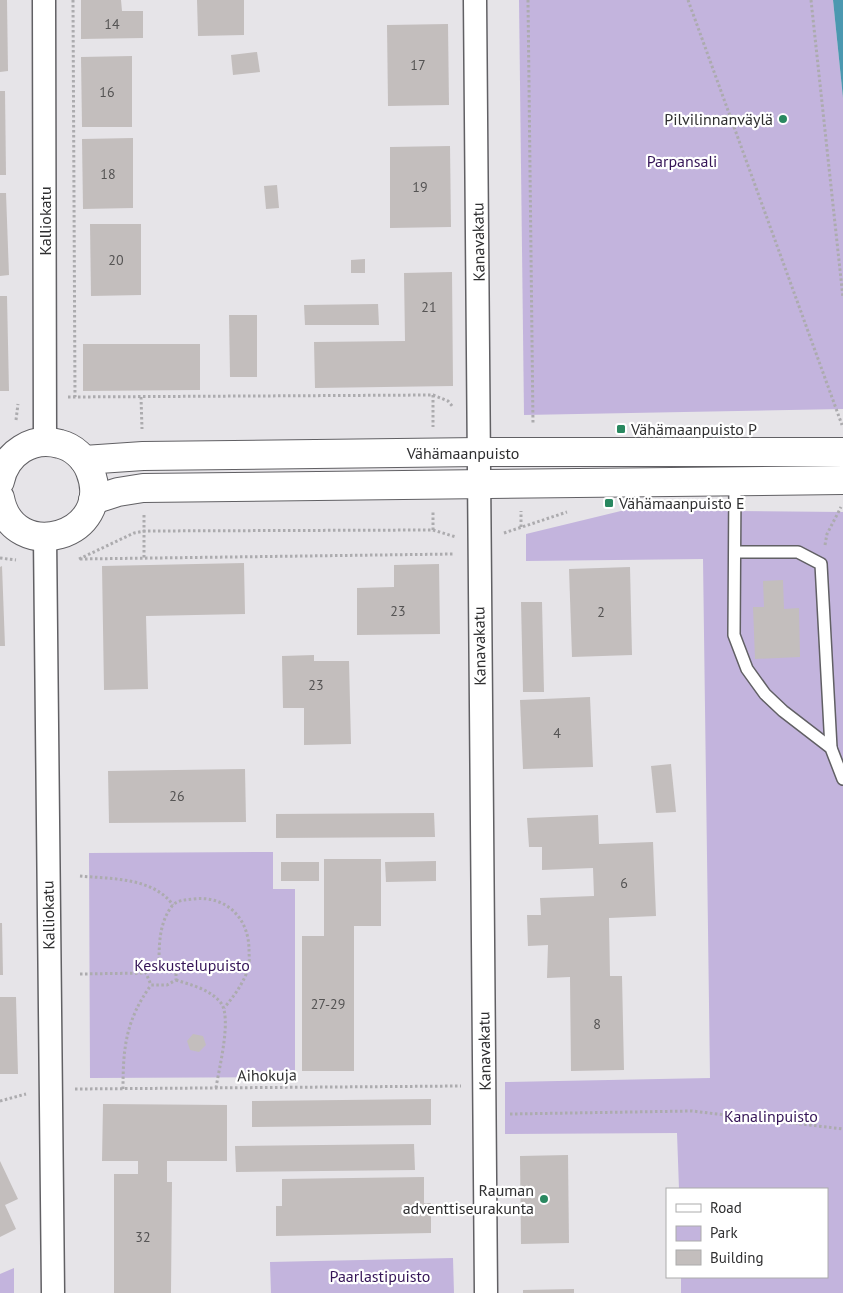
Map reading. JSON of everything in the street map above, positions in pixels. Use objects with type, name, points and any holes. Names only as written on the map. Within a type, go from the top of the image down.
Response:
[{"type":"main road","points":[[0,481],[4,468],[14,454],[29,445],[46,442],[63,444],[84,460],[93,479],[93,500],[83,520],[66,533],[45,537],[28,533],[14,524],[4,510],[0,498]]},
{"type":"main road","name":"Vähämaanpuisto","points":[[84,460],[143,456],[479,452],[843,452]]},
{"type":"main road","name":"Vähämaanpuisto","points":[[93,500],[118,492],[144,488],[843,480]]},
{"type":"street","name":"Kalliokatu","points":[[44,0],[46,442]]},
{"type":"street","name":"Kanavakatu","points":[[475,0],[486,1293]]},
{"type":"street","name":"Kalliokatu","points":[[45,537],[53,1293]]},
{"type":"lane","points":[[735,481],[734,635],[747,670],[765,694],[783,711],[831,748]]},
{"type":"lane","points":[[736,552],[798,552],[820,564],[831,748],[843,779]]},
{"type":"path","points":[[73,0],[75,397]]},
{"type":"path","points":[[532,0],[528,0],[533,430]]},
{"type":"path","points":[[688,0],[843,428]]},
{"type":"path","points":[[811,0],[843,298]]},
{"type":"path","points":[[820,564],[827,534],[843,505]]},
{"type":"path","points":[[433,530],[144,531],[134,533],[78,559],[454,554]]},
{"type":"path","points":[[144,531],[144,558]]},
{"type":"path","points":[[80,876],[145,885],[160,891],[173,905]]},
{"type":"path","points":[[159,965],[159,941],[162,927],[173,905],[180,900],[198,898],[219,901],[237,912],[246,927],[249,946],[249,967],[239,990],[224,1008]]},
{"type":"path","points":[[146,973],[149,968],[159,965],[171,968],[176,972],[176,980]]},
{"type":"path","points":[[80,974],[146,973]]},
{"type":"path","points":[[146,973],[151,985]]},
{"type":"path","points":[[151,985],[168,985],[176,980],[201,988],[219,1001],[224,1008],[226,1021],[216,1088]]},
{"type":"path","points":[[123,1089],[124,1052],[128,1024],[139,1001],[151,985]]},
{"type":"path","name":"Aihokuja","points":[[50,1092],[123,1089],[484,1085]]},
{"type":"path","points":[[485,1114],[692,1111],[843,1129]]},
{"type":"green space","name":"Parpansali","points":[[519,0],[833,0],[843,98],[843,409],[524,415]]},
{"type":"green space","name":"Kanalinpuisto","points":[[625,510],[843,512],[843,1293],[681,1293],[681,1278],[828,1278],[828,1188],[679,1188],[677,1133],[505,1134],[505,1082],[710,1078],[703,559],[526,561],[526,534]]},
{"type":"green space","name":"Keskustelupuisto","points":[[273,852],[273,889],[295,889],[295,1077],[90,1078],[89,853]]},
{"type":"green space","name":"Paarlastipuisto","points":[[453,1258],[454,1293],[271,1293],[270,1262]]},
{"type":"green space","points":[[14,1268],[14,1293],[0,1293],[0,1274]]},
{"type":"water","points":[[833,0],[843,0],[843,98]]},
{"type":"building","points":[[0,0],[7,0],[8,71],[0,72]]},
{"type":"building","points":[[81,0],[121,0],[122,11],[143,11],[143,38],[81,39]]},
{"type":"building","points":[[197,0],[244,0],[244,35],[198,36]]},
{"type":"building","points":[[448,24],[449,105],[388,106],[387,25]]},
{"type":"building","points":[[257,52],[260,72],[233,75],[231,55]]},
{"type":"building","points":[[132,56],[132,127],[82,127],[81,57]]},
{"type":"building","points":[[0,91],[5,91],[6,175],[0,175]]},
{"type":"building","points":[[133,138],[133,208],[83,209],[82,139]]},
{"type":"building","points":[[450,146],[451,227],[390,228],[390,147]]},
{"type":"building","points":[[277,185],[279,208],[266,209],[264,186]]},
{"type":"building","points":[[0,193],[6,193],[9,275],[0,276]]},
{"type":"building","points":[[90,224],[141,224],[141,295],[91,296]]},
{"type":"building","points":[[365,259],[365,273],[351,273],[351,260]]},
{"type":"building","points":[[452,272],[453,386],[315,388],[314,342],[405,341],[404,273]]},
{"type":"building","points":[[0,296],[7,296],[9,391],[0,391]]},
{"type":"building","points":[[378,304],[379,325],[305,325],[304,305]]},
{"type":"building","points":[[229,315],[257,315],[257,377],[230,377]]},
{"type":"building","points":[[83,344],[200,344],[200,390],[83,391]]},
{"type":"building","points":[[244,563],[245,614],[146,616],[148,689],[104,690],[102,566]]},
{"type":"building","points":[[439,564],[440,634],[357,635],[357,588],[394,587],[394,565]]},
{"type":"building","points":[[2,566],[5,646],[0,646],[0,567]]},
{"type":"building","points":[[630,567],[632,655],[572,657],[569,569]]},
{"type":"building","points":[[783,580],[784,609],[799,608],[800,657],[755,659],[753,607],[764,607],[763,581]]},
{"type":"building","points":[[521,602],[542,602],[544,692],[523,692]]},
{"type":"building","points":[[314,655],[314,661],[349,661],[351,744],[304,745],[304,708],[283,708],[282,656]]},
{"type":"building","points":[[590,697],[593,767],[523,769],[520,700]]},
{"type":"building","points":[[671,764],[676,812],[656,813],[651,766]]},
{"type":"building","points":[[245,769],[246,822],[109,823],[108,771]]},
{"type":"building","points":[[434,813],[435,837],[276,838],[276,814]]},
{"type":"building","points":[[598,815],[599,844],[653,842],[656,916],[609,918],[610,976],[622,976],[624,1070],[571,1071],[570,977],[547,978],[548,945],[528,946],[527,915],[541,915],[540,898],[594,896],[593,868],[542,870],[542,847],[529,847],[527,818]]},
{"type":"building","points":[[324,859],[381,859],[381,926],[354,926],[354,1071],[302,1071],[302,936],[324,936]]},
{"type":"building","points":[[436,861],[436,881],[386,882],[385,862]]},
{"type":"building","points":[[281,862],[319,862],[319,881],[281,881]]},
{"type":"building","points":[[0,923],[2,923],[3,975],[0,975]]},
{"type":"building","points":[[0,997],[16,997],[18,1074],[0,1074]]},
{"type":"building","points":[[193,1034],[203,1036],[206,1045],[199,1052],[190,1050],[187,1041]]},
{"type":"building","points":[[431,1099],[431,1125],[252,1127],[252,1101]]},
{"type":"building","points":[[103,1104],[227,1105],[227,1161],[167,1161],[167,1182],[172,1182],[171,1293],[114,1293],[114,1174],[138,1174],[138,1161],[102,1161]]},
{"type":"building","points":[[414,1144],[415,1170],[236,1172],[235,1146]]},
{"type":"building","name":"Rauman adventtiseurakunta","points":[[568,1155],[569,1243],[521,1244],[520,1156]]},
{"type":"building","points":[[0,1161],[18,1199],[5,1205],[16,1229],[0,1237]]},
{"type":"building","points":[[424,1177],[424,1203],[431,1203],[431,1233],[276,1236],[276,1206],[282,1206],[282,1179]]},
{"type":"building","points":[[574,1289],[574,1293],[523,1293],[523,1290]]},
{"type":"place","name":"Pilvilinnanväylä","points":[[783,119]]},
{"type":"place","name":"Vähämaanpuisto P","points":[[621,429]]},
{"type":"place","name":"Vähämaanpuisto E","points":[[609,503]]},
{"type":"place","name":"Rauman adventtiseurakunta","points":[[544,1199]]}]
